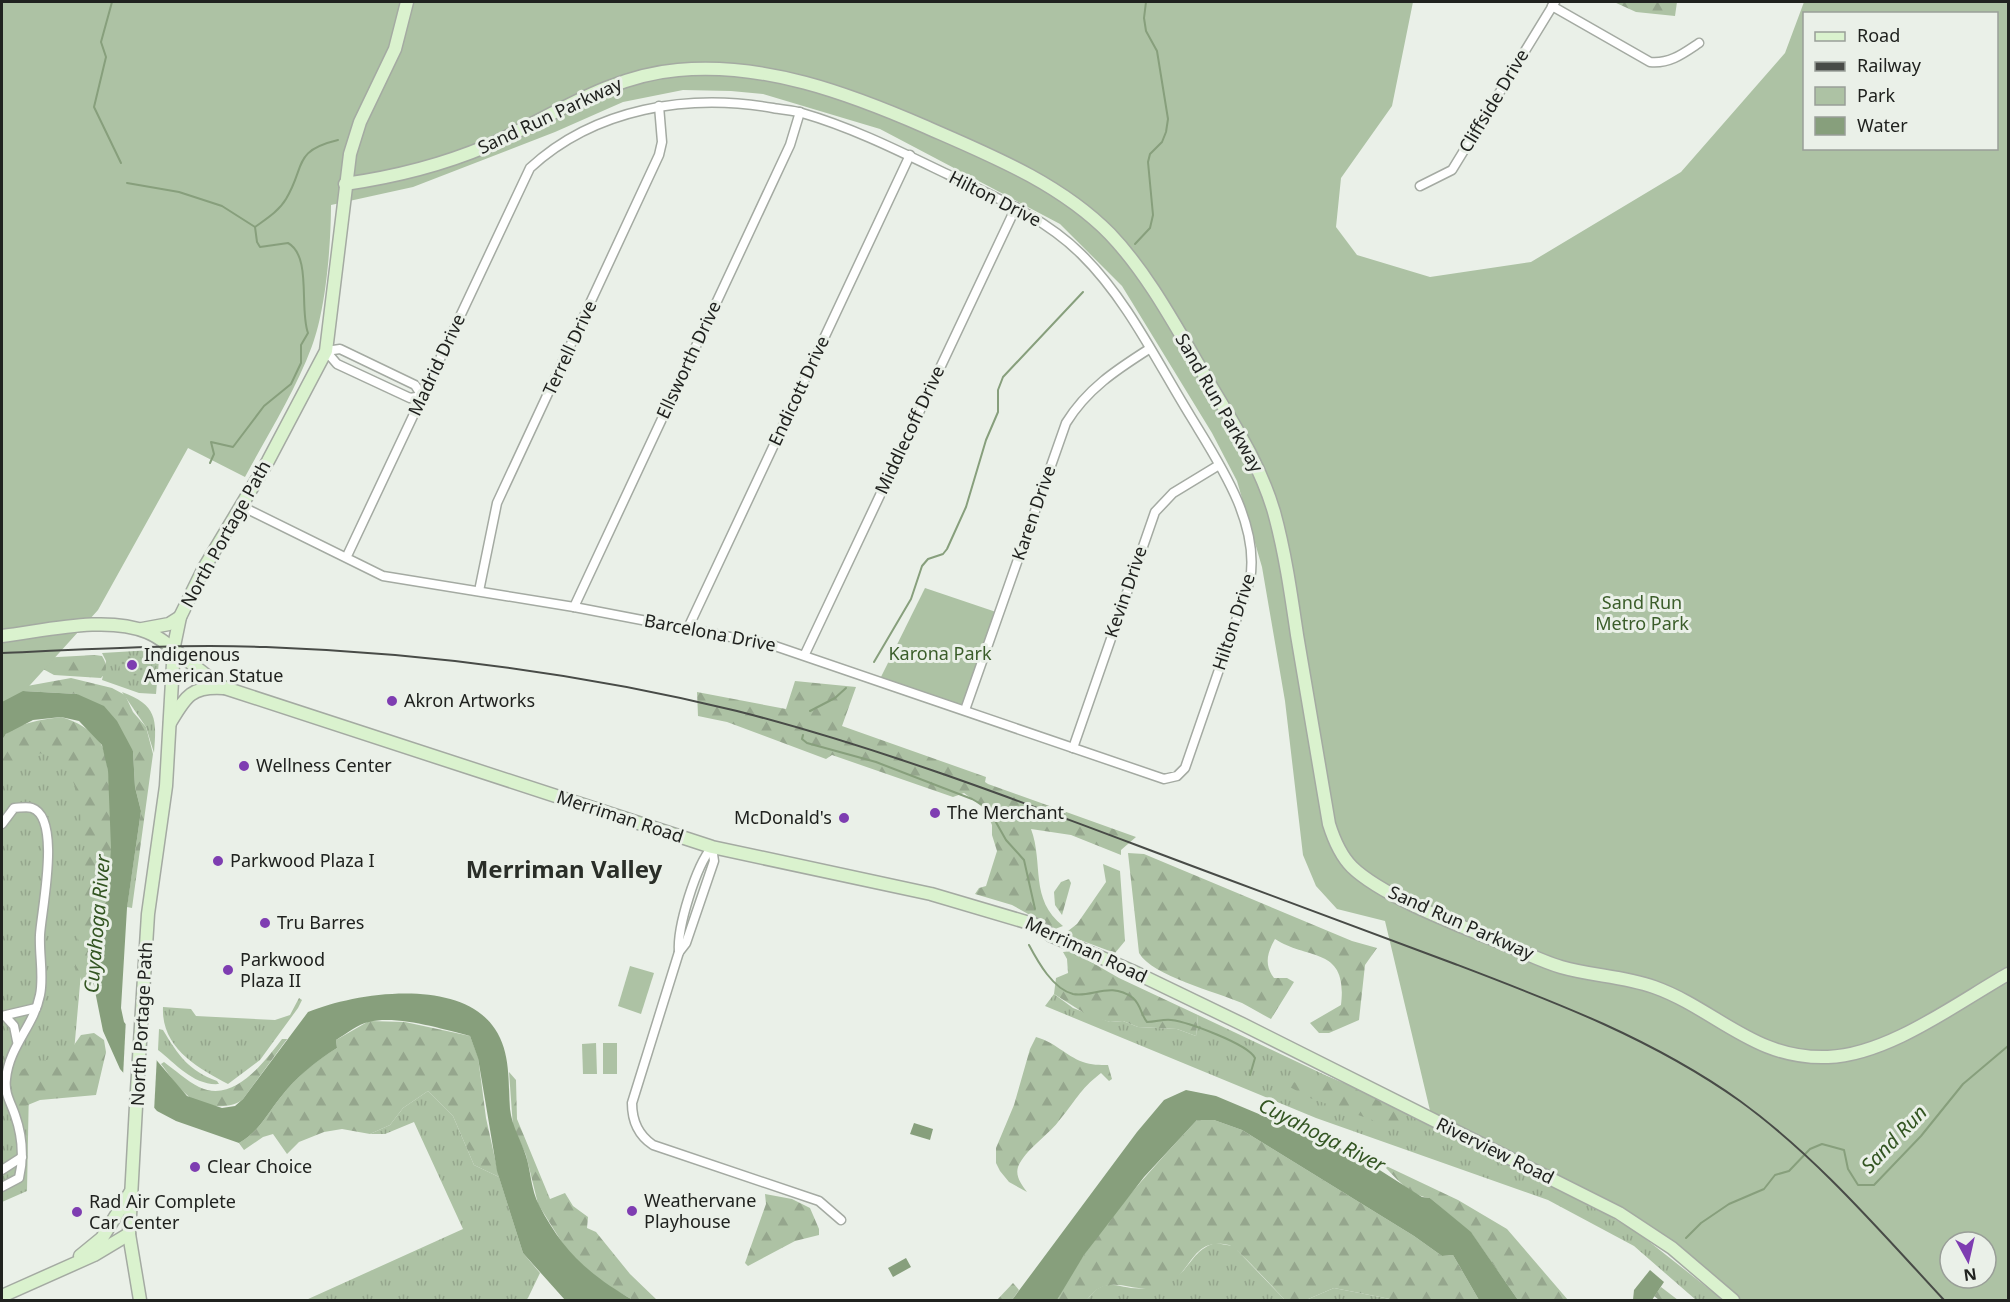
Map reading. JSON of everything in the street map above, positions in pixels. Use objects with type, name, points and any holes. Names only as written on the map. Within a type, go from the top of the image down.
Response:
[{"type":"main road","name":"North Portage Path","points":[[140,1300],[129,1234],[136,1106],[148,914],[166,790],[174,652],[180,617],[204,568],[241,506],[326,351],[345,184],[356,133],[395,49],[407,2]]},
{"type":"main road","name":"Sand Run Parkway","points":[[345,184],[395,175],[455,158],[487,146],[606,87],[638,76],[677,70],[737,70],[806,82],[857,99],[960,141],[1053,190],[1086,213],[1112,237],[1132,261],[1165,310],[1249,450],[1263,478],[1279,533],[1329,824],[1341,853],[1358,872],[1406,900],[1473,931],[1560,967],[1624,978],[1656,988],[1747,1039],[1800,1055],[1838,1056],[1873,1047],[1926,1021],[2008,974]]},
{"type":"main road","points":[[139,630],[169,624],[180,617]]},
{"type":"main road","name":"Merriman Road","points":[[2,636],[94,624],[119,625],[148,632],[208,679],[225,688],[712,847],[932,894],[992,910],[1036,925],[1052,936],[1132,971],[1242,1024]]},
{"type":"main road","points":[[169,724],[191,693],[204,688],[225,688]]},
{"type":"main road","name":"Riverview Road","points":[[1242,1024],[1619,1213],[1672,1248],[1733,1300]]},
{"type":"main road","points":[[67,1267],[102,1238],[132,1189]]},
{"type":"main road","points":[[2,1296],[94,1255],[129,1234]]},
{"type":"street","points":[[1553,4],[1650,62],[1661,63],[1700,43]]},
{"type":"street","name":"Cliffside Drive","points":[[1420,186],[1452,170],[1553,4]]},
{"type":"street","name":"Hilton Drive","points":[[527,173],[548,153],[597,124],[659,106],[728,103],[800,112],[910,155],[1016,207],[1062,237],[1093,266],[1112,290],[1149,349],[1235,495],[1250,546],[1251,573],[1185,768],[1177,776]]},
{"type":"street","name":"Terrell Drive","points":[[479,591],[491,524],[497,504],[659,155],[662,142],[659,106]]},
{"type":"street","name":"Ellsworth Drive","points":[[574,607],[790,145],[800,112]]},
{"type":"street","name":"Endicott Drive","points":[[688,628],[910,155]]},
{"type":"street","name":"Madrid Drive","points":[[347,556],[527,173]]},
{"type":"street","name":"Middlecoff Drive","points":[[805,654],[1016,207]]},
{"type":"street","points":[[340,349],[351,354],[415,385],[422,396],[410,398],[368,379],[337,364],[326,351],[340,349]]},
{"type":"street","name":"Karen Drive","points":[[965,710],[1066,423],[1075,408],[1098,383],[1149,349]]},
{"type":"street","name":"Kevin Drive","points":[[1072,748],[1155,512],[1173,493],[1219,465]]},
{"type":"street","name":"Barcelona Drive","points":[[241,506],[347,556],[382,576],[688,628],[805,654],[1152,776],[1164,778],[1177,776]]},
{"type":"street","points":[[2,824],[14,808],[30,807],[37,810],[46,833],[49,870],[40,936],[40,996],[28,1025],[17,1041],[8,1064],[5,1083],[19,1128],[22,1157],[19,1178],[3,1184]]},
{"type":"street","points":[[712,847],[704,857],[692,895],[680,952],[632,1103],[639,1131],[653,1145],[819,1201],[841,1220]]},
{"type":"street","points":[[686,928],[701,898],[714,861],[712,847]]},
{"type":"street","points":[[692,895],[701,898]]},
{"type":"street","points":[[3,1016],[36,1008]]},
{"type":"street","points":[[3,1016],[14,1026],[17,1041]]},
{"type":"street","points":[[2,1170],[22,1157]]},
{"type":"green space","name":"Sand Run Metro Park","points":[[2,2],[1413,2],[1392,106],[1341,178],[1336,227],[1357,255],[1430,277],[1531,262],[1681,172],[1785,53],[1804,2],[2008,2],[2008,1300],[1733,1300],[1647,1230],[1432,1119],[1385,921],[1337,909],[1316,886],[1303,855],[1285,701],[1262,567],[1237,481],[1212,433],[1122,286],[1060,224],[880,129],[763,94],[683,90],[623,102],[555,132],[413,187],[331,205],[327,276],[317,331],[298,380],[245,477],[188,448],[98,610],[2,716]]},
{"type":"green space","points":[[1614,2],[1677,2],[1675,16],[1636,12]]},
{"type":"green space","name":"Karona Park","points":[[925,588],[999,613],[965,710],[879,681]]},
{"type":"green space","points":[[152,650],[159,660],[156,694],[139,693],[102,680],[106,661],[102,653]]},
{"type":"green space","points":[[102,656],[106,665],[105,673],[101,678],[54,675],[43,669],[27,686],[71,678],[112,688],[125,695],[133,712],[146,727],[153,754],[132,908],[127,907],[141,811],[135,787],[133,751],[77,694],[23,691],[2,702],[2,660]]},
{"type":"green space","points":[[126,656],[152,659],[150,673],[132,676],[120,670],[119,663]]},
{"type":"green space","points":[[795,681],[856,687],[842,726],[986,777],[985,782],[988,784],[1136,837],[1121,850],[1121,855],[1071,835],[1031,829],[1035,842],[1041,893],[1052,916],[1063,926],[1055,929],[1012,905],[975,894],[979,888],[986,886],[997,851],[992,835],[992,825],[985,809],[964,793],[953,797],[832,755],[826,759],[727,722],[698,716],[697,692],[786,709]]},
{"type":"green space","points":[[122,692],[142,702],[152,715],[155,731],[154,753],[146,727]]},
{"type":"green space","points":[[61,717],[83,727],[101,744],[105,755],[110,794],[110,882],[97,939],[94,973],[87,992],[75,966],[86,856],[79,801],[71,774],[64,764],[46,754],[36,753],[2,766],[2,742],[10,731],[27,724]]},
{"type":"green space","points":[[49,724],[98,780],[71,1086],[29,1086],[27,1191],[2,1202],[2,766]]},
{"type":"green space","points":[[1128,853],[1144,854],[1352,941],[1377,948],[1365,965],[1359,1020],[1329,1033],[1319,1033],[1310,1023],[1341,1005],[1342,986],[1338,973],[1332,964],[1323,958],[1275,939],[1268,959],[1271,973],[1274,978],[1287,978],[1294,982],[1271,1019],[1242,1003],[1157,969],[1139,953]]},
{"type":"green space","points":[[1103,864],[1120,871],[1125,941],[1115,953],[1072,937],[1068,931],[1077,924],[1106,882]]},
{"type":"green space","points":[[1069,879],[1071,883],[1062,915],[1055,905],[1054,892],[1061,882]]},
{"type":"green space","points":[[1072,951],[1119,978],[1198,1015],[1196,1036],[1177,1029],[1138,1027],[1123,1021],[1110,1022],[1089,1016],[1054,994],[1056,978],[1068,973],[1067,959],[1063,952]]},
{"type":"green space","points":[[630,966],[654,973],[641,1014],[618,1006]]},
{"type":"green space","points":[[1054,994],[1073,1008],[1110,1022],[1123,1021],[1138,1027],[1177,1029],[1196,1036],[1198,1015],[1494,1155],[1601,1211],[1637,1232],[1723,1300],[1696,1300],[1634,1246],[1548,1200],[1316,1118],[1045,1006]]},
{"type":"green space","points":[[299,998],[302,1000],[298,1008],[260,1060],[228,1084],[205,1071],[184,1055],[168,1034],[164,1021],[163,1007],[191,1009],[196,1016],[275,1020],[290,1015]]},
{"type":"green space","points":[[369,1021],[405,1022],[470,1036],[478,1057],[486,1118],[499,1177],[474,1165],[453,1116],[428,1091],[403,1108],[390,1125],[370,1134],[342,1129],[324,1132],[299,1142],[287,1154],[273,1134],[263,1137],[244,1150],[239,1143],[257,1129],[292,1084],[313,1064],[337,1048],[336,1040]]},
{"type":"green space","points":[[159,1029],[163,1030],[185,1061],[219,1084],[201,1082],[193,1078],[158,1050]]},
{"type":"green space","points":[[94,1033],[104,1040],[106,1052],[96,1095],[40,1100],[18,1109],[11,1085],[13,1075],[34,1063],[67,1055],[81,1035]]},
{"type":"green space","points":[[1036,1037],[1050,1042],[1083,1062],[1108,1065],[1112,1079],[1109,1081],[1101,1073],[1094,1079],[1021,1161],[1017,1174],[1027,1192],[1009,1182],[1000,1171],[996,1163],[996,1148],[1014,1105],[1030,1049]]},
{"type":"green space","points":[[282,1039],[287,1039],[243,1099],[230,1105],[214,1106],[191,1098],[161,1064],[164,1062],[199,1087],[212,1091],[224,1090],[247,1078]]},
{"type":"green space","points":[[596,1043],[597,1074],[583,1074],[582,1044]]},
{"type":"green space","points":[[603,1043],[617,1043],[617,1074],[603,1074]]},
{"type":"green space","points":[[509,1072],[516,1080],[517,1119],[550,1199],[565,1193],[573,1206],[588,1217],[587,1228],[596,1232],[630,1274],[657,1300],[633,1300],[601,1282],[568,1252],[538,1204],[526,1155],[513,1127]]},
{"type":"green space","points":[[1321,1074],[1393,1107],[1407,1121],[1404,1127],[1378,1122],[1310,1098],[1288,1086],[1289,1082],[1306,1083]]},
{"type":"green space","points":[[428,1091],[453,1116],[474,1165],[499,1177],[523,1253],[540,1273],[528,1298],[526,1300],[306,1300],[463,1229],[414,1122],[385,1134],[370,1134],[390,1125],[403,1108]]},
{"type":"green space","points":[[1197,1120],[1214,1120],[1242,1130],[1414,1236],[1442,1256],[1453,1255],[1479,1300],[1395,1300],[1334,1288],[1306,1300],[1285,1300],[1234,1248],[1229,1245],[1216,1244],[1206,1246],[1199,1251],[1173,1281],[1163,1286],[1142,1288],[1104,1286],[1095,1291],[1087,1300],[1057,1300],[1103,1228]]},
{"type":"green space","points":[[1382,1164],[1458,1200],[1507,1229],[1568,1300],[1518,1300],[1472,1234],[1430,1198],[1416,1194],[1403,1185]]},
{"type":"green space","points":[[765,1194],[792,1199],[810,1208],[819,1229],[819,1235],[795,1241],[748,1266],[745,1263],[766,1204]]},
{"type":"green space","points":[[1215,1243],[1233,1246],[1285,1300],[1087,1300],[1101,1287],[1108,1285],[1137,1289],[1155,1286],[1181,1273],[1194,1257]]},
{"type":"green space","points":[[1013,1283],[1019,1290],[1012,1300],[997,1300]]},
{"type":"green space","points":[[1661,1287],[1678,1300],[1659,1300],[1654,1296]]},
{"type":"green space","points":[[1334,1288],[1395,1300],[1306,1300]]},
{"type":"water","points":[[23,691],[77,694],[104,706],[117,721],[133,751],[135,787],[141,811],[127,908],[121,1008],[124,1022],[187,1096],[222,1108],[235,1106],[243,1099],[308,1012],[353,999],[407,993],[434,995],[458,1002],[479,1013],[495,1029],[500,1038],[506,1058],[513,1122],[526,1156],[536,1199],[548,1221],[578,1260],[603,1281],[633,1300],[565,1300],[523,1253],[497,1171],[478,1058],[470,1036],[393,1020],[380,1020],[361,1025],[336,1040],[337,1048],[299,1077],[257,1129],[239,1143],[176,1121],[157,1111],[120,1069],[103,1031],[93,981],[97,937],[108,894],[111,848],[108,771],[102,745],[79,721],[61,717],[33,720],[6,734],[2,740],[2,702]]},
{"type":"water","points":[[1186,1090],[1216,1096],[1356,1155],[1422,1197],[1430,1198],[1471,1232],[1518,1300],[1479,1300],[1453,1255],[1442,1256],[1414,1236],[1242,1130],[1214,1120],[1197,1120],[1144,1177],[1084,1255],[1057,1300],[1012,1300],[1137,1132],[1164,1100]]},
{"type":"water","points":[[914,1123],[933,1129],[930,1140],[910,1134]]},
{"type":"water","points":[[906,1258],[911,1267],[893,1277],[888,1268]]},
{"type":"water","points":[[1650,1270],[1664,1282],[1652,1300],[1633,1300],[1634,1290]]},
{"type":"pier","points":[[126,1018],[157,1055],[154,1112],[123,1077]]},
{"type":"waterway","points":[[112,2],[101,42],[106,57],[94,107],[121,163]]},
{"type":"waterway","points":[[1135,244],[1150,228],[1153,215],[1148,162],[1150,154],[1162,142],[1168,119],[1157,51],[1146,31],[1144,18],[1146,2]]},
{"type":"waterway","points":[[255,227],[283,203],[307,155],[323,144],[338,140]]},
{"type":"waterway","points":[[127,183],[179,192],[222,206],[255,227],[260,247],[288,243],[300,259],[308,333],[301,345],[301,363],[291,384],[264,406],[233,447],[211,442],[214,454],[210,463]]},
{"type":"waterway","points":[[874,662],[911,599],[922,566],[928,559],[943,554],[947,549],[966,507],[986,440],[998,412],[998,390],[1003,377],[1083,292]]},
{"type":"waterway","points":[[810,711],[835,698],[846,688]]},
{"type":"waterway","points":[[803,735],[802,739],[807,743],[876,762],[972,799],[988,808],[1006,840],[1024,860],[1035,909]]},
{"type":"waterway","points":[[1029,945],[1047,974],[1059,987],[1080,995],[1109,990],[1125,993],[1136,1001],[1147,1022],[1168,1020],[1179,1022],[1230,1040],[1250,1052],[1255,1058],[1250,1075]]},
{"type":"waterway","name":"Sand Run","points":[[1686,1238],[1701,1223],[1729,1204],[1764,1189],[1775,1175],[1789,1171],[1810,1149],[1822,1144],[1844,1150],[1848,1169],[1858,1185],[1874,1185],[1921,1136],[1963,1084],[2008,1046]]},
{"type":"railway","points":[[2,653],[233,646],[385,654],[503,667],[621,686],[737,711],[800,728],[923,767],[1492,978],[1638,1040],[1707,1079],[1768,1123],[1822,1170],[1944,1300]]},
{"type":"place","name":"Indigenous American Statue","points":[[132,665]]},
{"type":"place","name":"Akron Artworks","points":[[392,701]]},
{"type":"place","name":"Wellness Center","points":[[244,766]]},
{"type":"place","name":"The Merchant","points":[[935,813]]},
{"type":"place","name":"McDonald's","points":[[844,818]]},
{"type":"place","name":"Parkwood Plaza I","points":[[218,861]]},
{"type":"place","name":"Tru Barres","points":[[265,923]]},
{"type":"place","name":"Parkwood Plaza II","points":[[228,970]]},
{"type":"place","name":"Clear Choice","points":[[195,1167]]},
{"type":"place","name":"Weathervane Playhouse","points":[[632,1211]]},
{"type":"place","name":"Rad Air Complete Car Center","points":[[77,1212]]},
{"type":"district","name":"Merriman Valley","points":[[564,870]]},
{"type":"water label","name":"Cuyahoga River","points":[[97,924]]},
{"type":"water label","name":"Cuyahoga River","points":[[1322,1135]]}]
